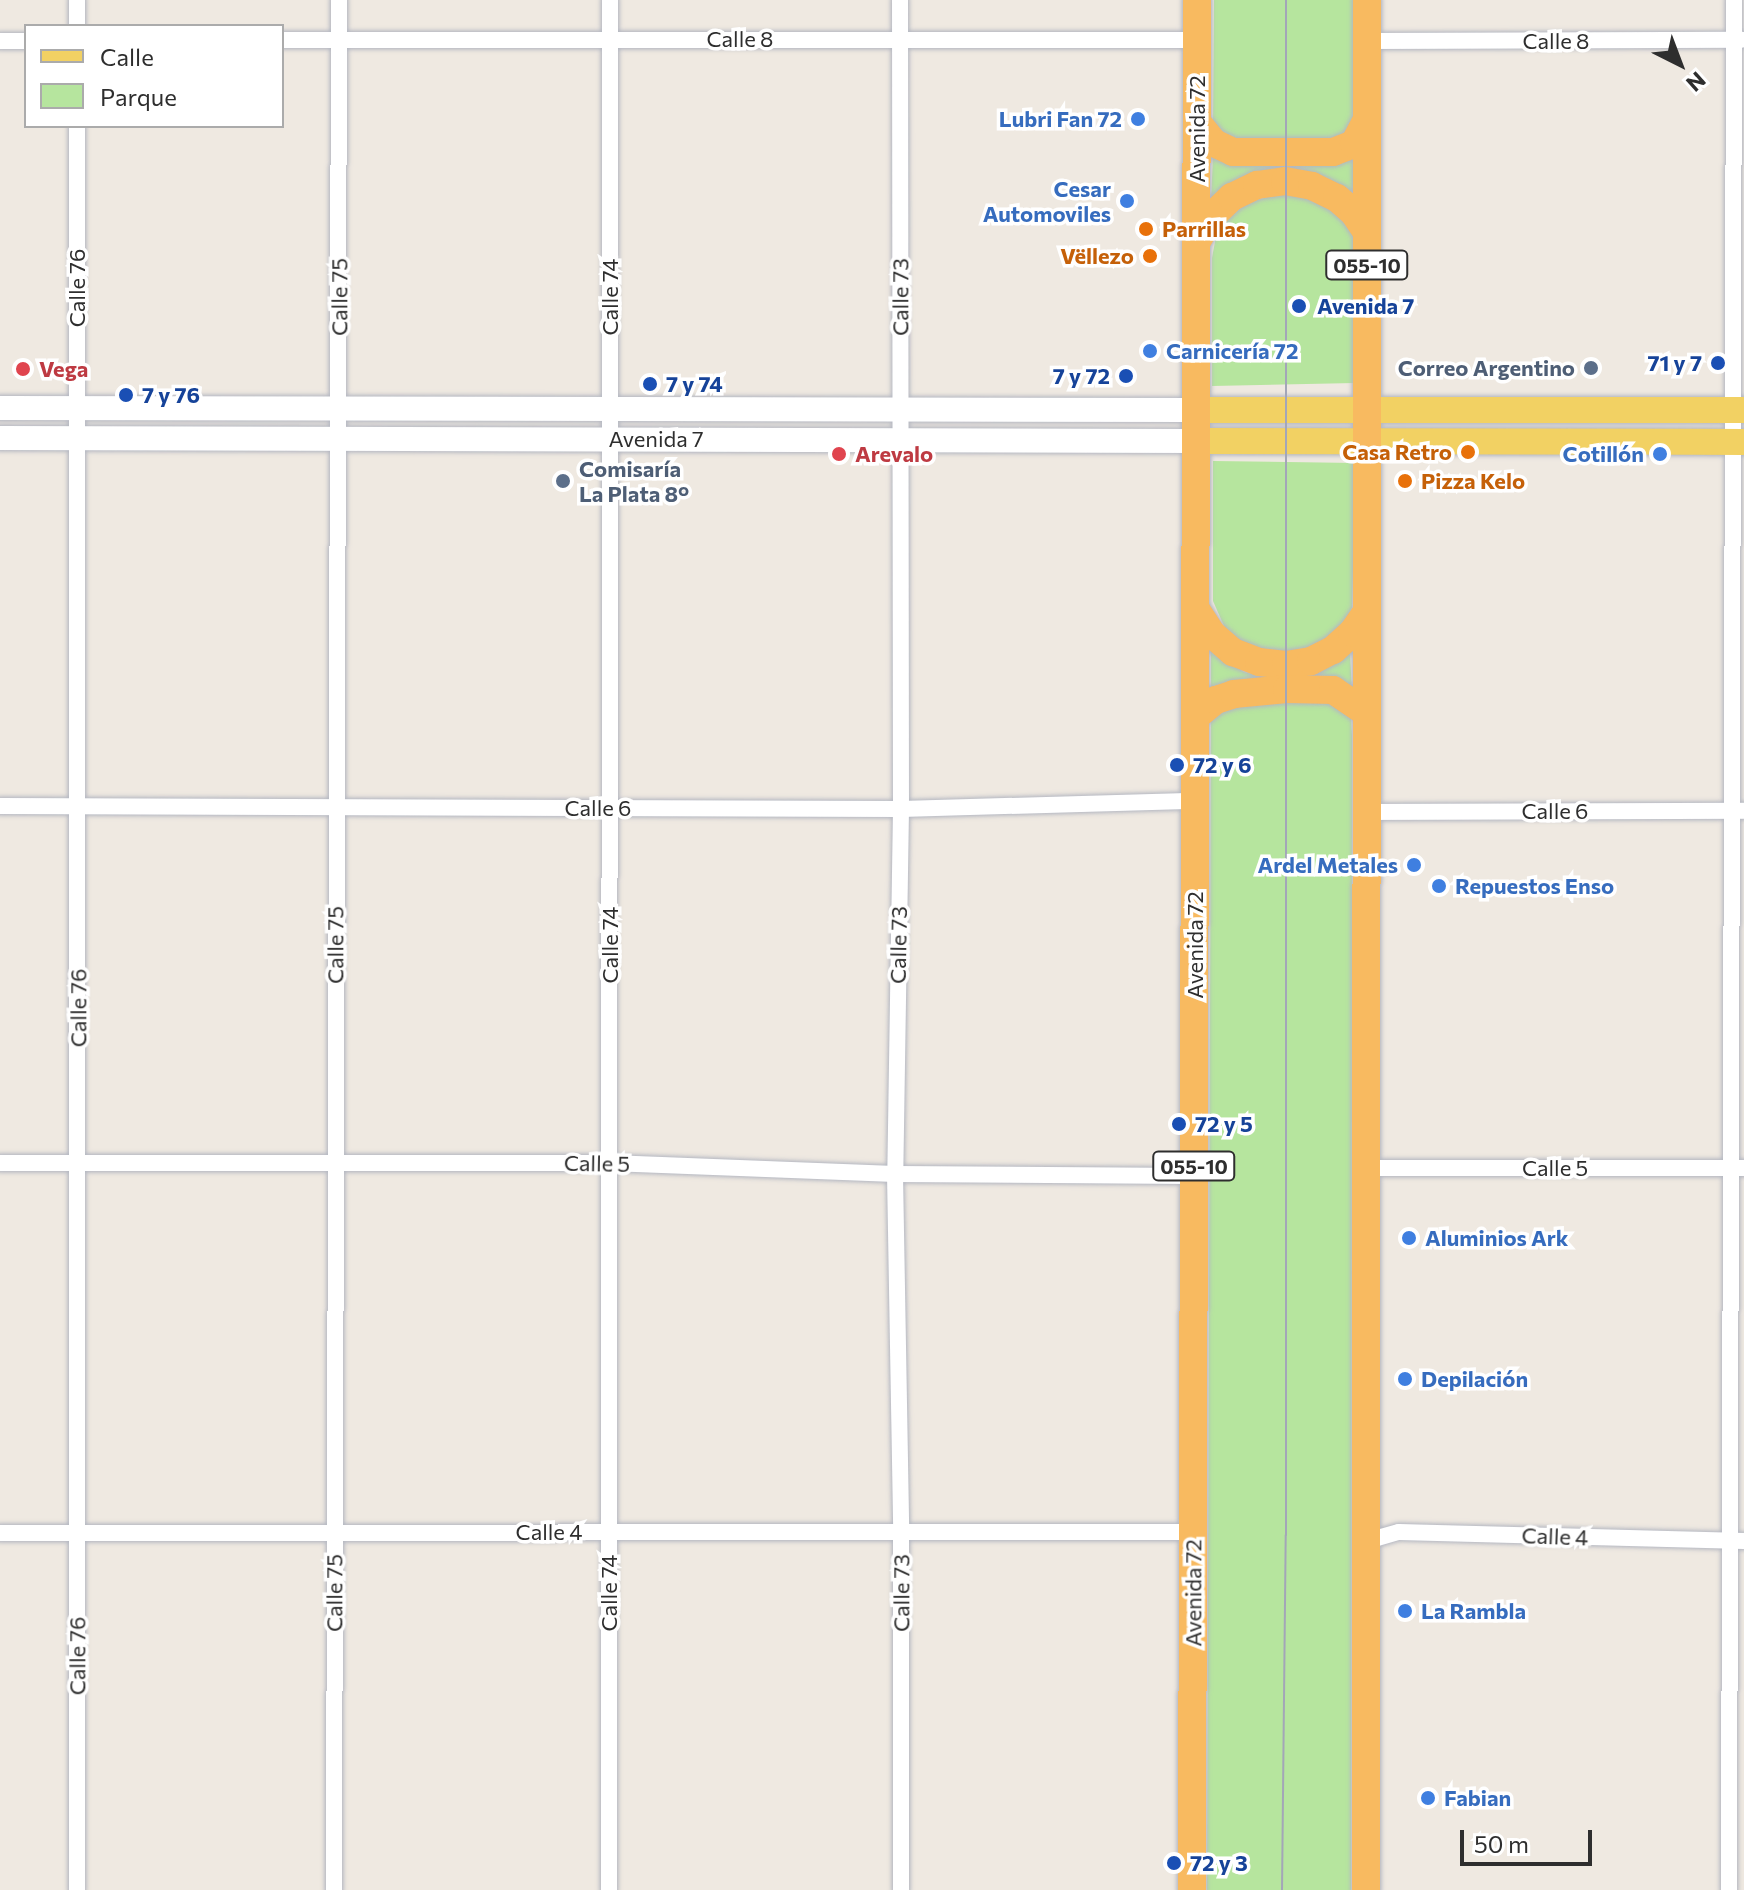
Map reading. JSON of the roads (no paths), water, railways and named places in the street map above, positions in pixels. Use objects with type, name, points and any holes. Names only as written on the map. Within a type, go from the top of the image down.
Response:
[{"type":"highway","name":"Avenida 72","points":[[1192,1890],[1197,0]]},
{"type":"highway","name":"055-10","points":[[1366,1890],[1367,0]]},
{"type":"highway","points":[[1197,122],[1214,143],[1233,152],[1333,152],[1354,144],[1367,120]]},
{"type":"highway","points":[[1197,241],[1211,217],[1232,197],[1257,185],[1285,181],[1312,186],[1337,198],[1354,213],[1367,232]]},
{"type":"highway","points":[[1197,611],[1212,634],[1233,652],[1259,662],[1286,665],[1311,661],[1333,650],[1352,633],[1366,613]]},
{"type":"highway","points":[[1196,716],[1216,700],[1234,694],[1287,689],[1333,690],[1367,713]]},
{"type":"main road","name":"Avenida 7","points":[[0,408],[1738,410]]},
{"type":"main road","name":"Avenida 7","points":[[0,438],[1738,442]]},
{"type":"street","points":[[77,0],[77,24]]},
{"type":"street","name":"Calle 75","points":[[334,1890],[339,0]]},
{"type":"street","name":"Calle 74","points":[[609,1890],[610,0]]},
{"type":"street","name":"Calle 73","points":[[900,0],[901,809],[895,1174],[901,1532],[901,1890]]},
{"type":"street","points":[[1729,1890],[1737,1542],[1738,1168],[1739,40],[1734,0]]},
{"type":"street","name":"Calle 8","points":[[284,40],[1197,40]]},
{"type":"street","name":"Calle 8","points":[[1367,41],[1739,40]]},
{"type":"street","points":[[0,41],[24,41]]},
{"type":"street","name":"Calle 76","points":[[77,128],[77,1890]]},
{"type":"street","name":"Calle 6","points":[[0,806],[901,809],[1196,801]]},
{"type":"street","name":"Calle 6","points":[[1367,812],[1738,811]]},
{"type":"street","name":"Calle 5","points":[[0,1163],[610,1163],[895,1174],[1193,1176]]},
{"type":"street","name":"Calle 5","points":[[1367,1168],[1738,1168]]},
{"type":"street","name":"Calle 4","points":[[0,1533],[1193,1532]]},
{"type":"street","name":"Calle 4","points":[[1367,1541],[1399,1532],[1737,1542]]},
{"type":"tram line","points":[[1282,1890],[1286,1535],[1286,0]]},
{"type":"place","name":"Lubri Fan 72","points":[[1138,119]]},
{"type":"place","name":"Cesar Automoviles","points":[[1127,201]]},
{"type":"place","name":"Parrillas","points":[[1146,229]]},
{"type":"place","name":"Vëllezo","points":[[1150,256]]},
{"type":"place","name":"Avenida 7","points":[[1299,306]]},
{"type":"place","name":"Carnicería 72","points":[[1150,351]]},
{"type":"place","name":"71 y 7","points":[[1718,363]]},
{"type":"place","name":"Correo Argentino","points":[[1591,368]]},
{"type":"place","name":"Vega","points":[[23,369]]},
{"type":"place","name":"7 y 72","points":[[1126,376]]},
{"type":"place","name":"7 y 74","points":[[650,384]]},
{"type":"place","name":"7 y 76","points":[[126,395]]},
{"type":"place","name":"Casa Retro","points":[[1468,452]]},
{"type":"place","name":"Arevalo","points":[[839,454]]},
{"type":"place","name":"Cotillón","points":[[1660,454]]},
{"type":"place","name":"Comisaría La Plata 8°","points":[[563,481]]},
{"type":"place","name":"Pizza Kelo","points":[[1405,481]]},
{"type":"place","name":"72 y 6","points":[[1177,765]]},
{"type":"place","name":"Ardel Metales","points":[[1414,865]]},
{"type":"place","name":"Repuestos Enso","points":[[1439,886]]},
{"type":"place","name":"72 y 5","points":[[1179,1124]]},
{"type":"place","name":"Aluminios Ark","points":[[1409,1238]]},
{"type":"place","name":"Depilación","points":[[1405,1379]]},
{"type":"place","name":"La Rambla","points":[[1405,1611]]},
{"type":"place","name":"Fabian","points":[[1428,1798]]},
{"type":"place","name":"72 y 3","points":[[1174,1863]]}]
